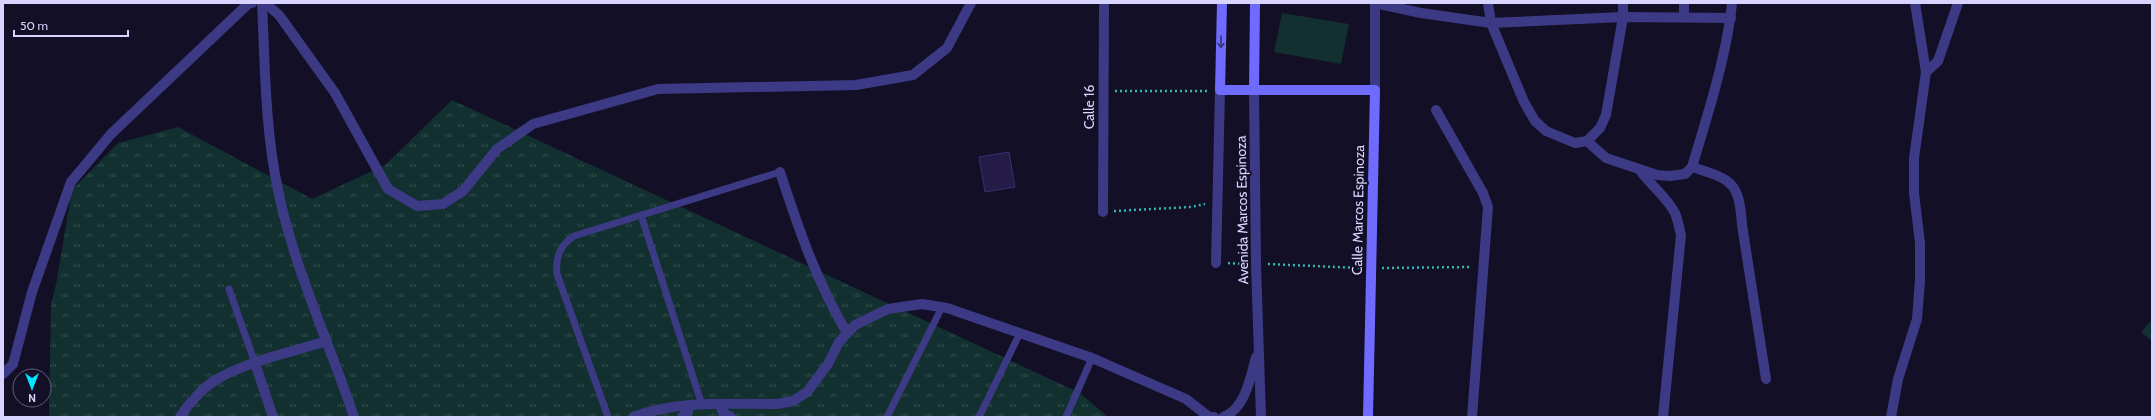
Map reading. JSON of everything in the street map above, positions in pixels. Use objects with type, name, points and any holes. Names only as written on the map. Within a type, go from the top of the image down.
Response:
[{"type":"street","points":[[3,374],[13,364],[32,292],[71,182],[110,134],[248,4],[252,3]]},
{"type":"street","points":[[262,3],[269,134],[278,190],[295,254],[354,417]]},
{"type":"street","points":[[265,3],[279,14],[336,93],[388,189],[417,206],[443,204],[463,191],[497,149],[533,124],[658,89],[856,85],[913,75],[947,48],[972,3]]},
{"type":"street","name":"Calle 16","points":[[1103,212],[1102,92],[1104,3]]},
{"type":"street","name":"Avenida Marcos Espinoza","points":[[1216,263],[1222,3]]},
{"type":"street","name":"Avenida Marcos Espinoza","points":[[1255,3],[1254,90],[1256,264],[1262,417]]},
{"type":"street","points":[[1375,3],[1420,12],[1491,23],[1623,17],[1731,18]]},
{"type":"street","name":"Calle Marcos Espinoza","points":[[1368,417],[1375,3]]},
{"type":"street","points":[[1488,3],[1491,23],[1524,102],[1535,121],[1546,131],[1575,143],[1587,141],[1600,128],[1606,116],[1623,17],[1623,3]]},
{"type":"street","points":[[1684,3],[1684,17]]},
{"type":"street","points":[[1587,141],[1606,158],[1639,170],[1670,176],[1685,174],[1692,168],[1731,18],[1732,3]]},
{"type":"street","points":[[1891,417],[1898,379],[1917,319],[1920,280],[1920,243],[1914,193],[1914,158],[1926,72],[1915,3]]},
{"type":"street","points":[[1926,72],[1938,61],[1958,3]]},
{"type":"street","points":[[1220,90],[1374,90]]},
{"type":"street","points":[[1436,110],[1483,193],[1488,207],[1472,417]]},
{"type":"street","points":[[1692,168],[1724,178],[1734,187],[1740,202],[1742,225],[1766,379]]},
{"type":"street","points":[[1639,170],[1648,183],[1665,198],[1675,214],[1681,235],[1663,417]]},
{"type":"street","points":[[780,172],[807,254],[831,306],[846,333]]},
{"type":"street","points":[[632,417],[666,407],[720,404],[777,404],[800,397],[813,385],[828,364],[839,342],[846,333],[867,318],[898,306],[922,304],[942,307],[1092,358],[1186,399],[1209,416],[1214,417]]},
{"type":"street","points":[[180,417],[196,398],[218,378],[255,363],[327,341]]},
{"type":"street","points":[[1223,417],[1229,415],[1239,405],[1251,376],[1259,347]]},
{"type":"street","points":[[255,363],[273,417]]},
{"type":"street","points":[[720,404],[724,413],[731,417]]},
{"type":"street","points":[[682,417],[688,411],[690,405]]},
{"type":"lane","points":[[608,417],[557,274],[557,257],[564,244],[574,236],[780,172]]},
{"type":"lane","points":[[641,215],[702,405]]},
{"type":"lane","points":[[229,289],[255,363]]},
{"type":"lane","points":[[887,417],[942,307]]},
{"type":"lane","points":[[979,417],[1020,333]]},
{"type":"lane","points":[[1066,417],[1092,358]]},
{"type":"path","points":[[1102,92],[1220,90]]},
{"type":"path","points":[[1103,212],[1191,207],[1217,201]]},
{"type":"path","points":[[1216,263],[1371,268],[1483,267]]},
{"type":"green space","points":[[1282,13],[1349,24],[1341,64],[1274,52]]},
{"type":"green space","points":[[452,100],[1080,393],[1108,417],[49,417],[49,408],[52,408],[52,368],[50,368],[51,304],[56,285],[72,190],[118,143],[178,127],[312,199],[385,165]]},
{"type":"green space","points":[[2152,320],[2152,341],[2141,332]]},
{"type":"building","points":[[1009,152],[1015,187],[985,192],[979,157]]}]
